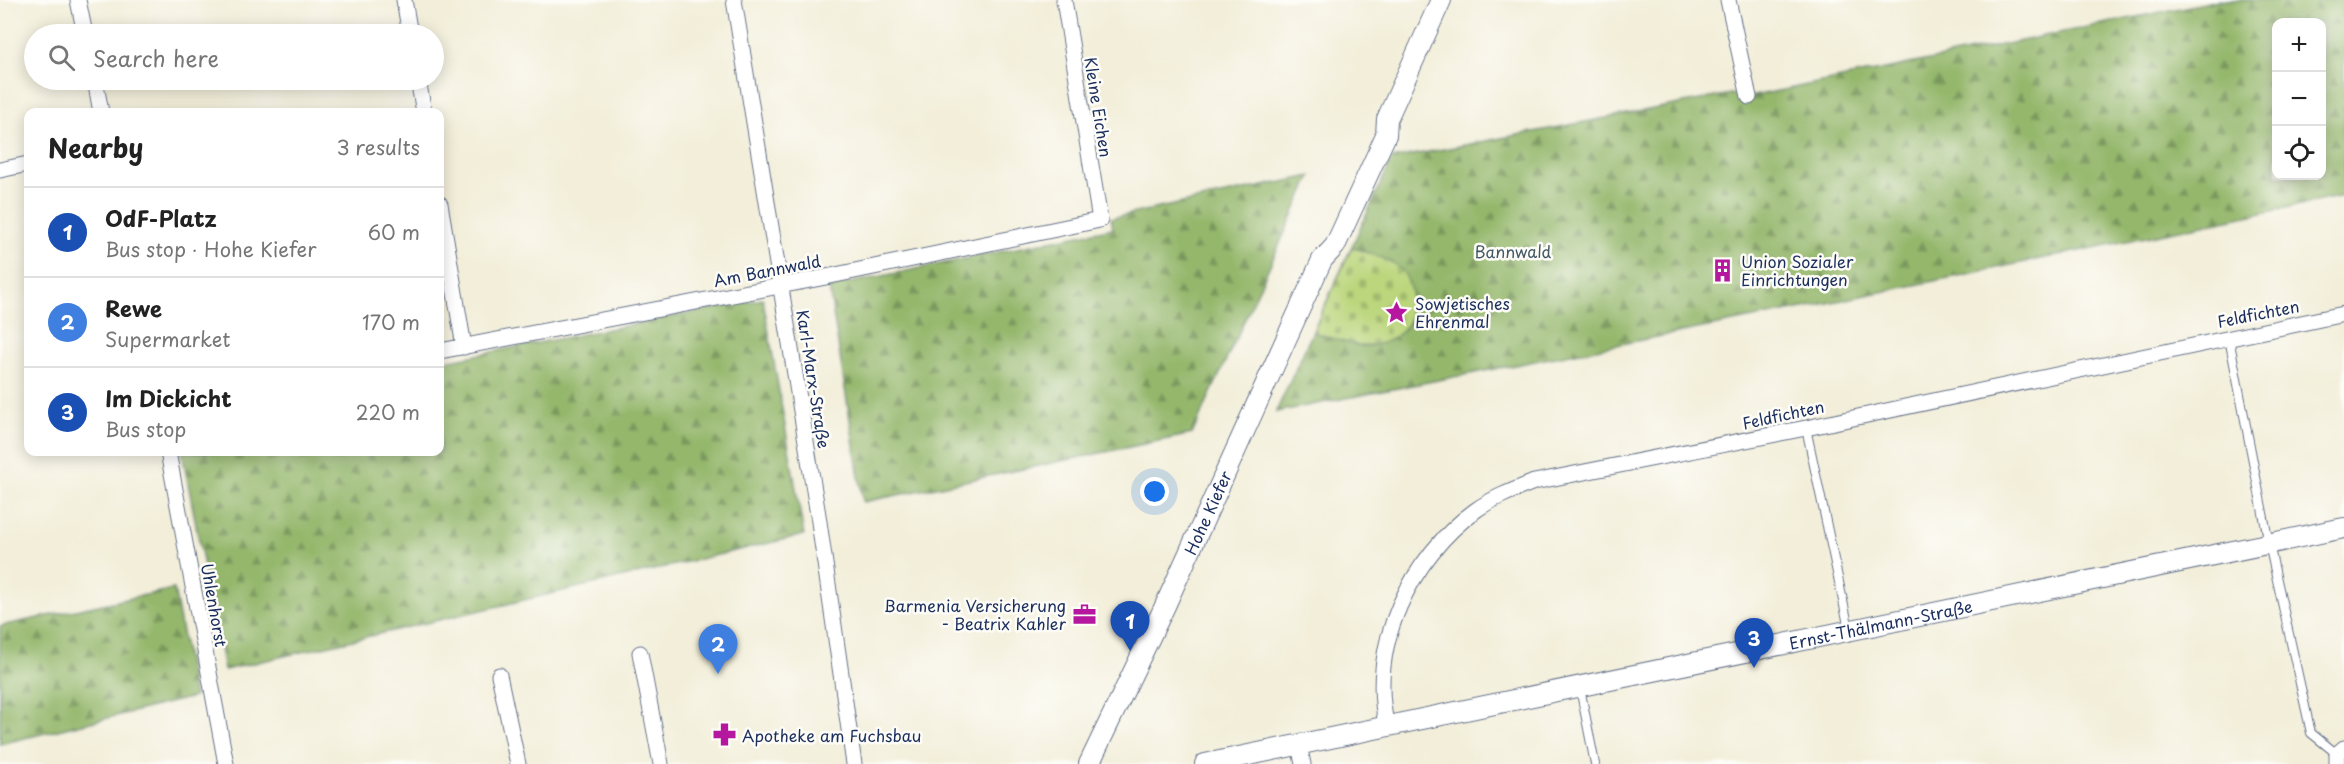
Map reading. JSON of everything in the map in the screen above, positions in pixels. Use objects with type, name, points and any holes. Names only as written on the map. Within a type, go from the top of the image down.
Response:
[{"type":"street","points":[[78,0],[83,24]]},
{"type":"street","points":[[404,0],[408,24]]},
{"type":"street","name":"Karl-Marx-Straße","points":[[734,0],[781,285],[854,764]]},
{"type":"street","name":"Kleine Eichen","points":[[1064,0],[1100,220]]},
{"type":"street","name":"Hohe Kiefer","points":[[1089,764],[1160,618],[1323,260],[1323,243],[1375,131],[1387,119],[1441,0]]},
{"type":"street","points":[[1728,0],[1749,97]]},
{"type":"street","points":[[96,90],[100,108]]},
{"type":"street","points":[[420,90],[423,108]]},
{"type":"street","points":[[0,170],[24,165]]},
{"type":"street","name":"Am Bannwald","points":[[444,350],[1100,220]]},
{"type":"street","points":[[444,228],[464,347]]},
{"type":"street","name":"Feldfichten","points":[[1387,726],[1381,697],[1381,680],[1387,640],[1402,598],[1441,541],[1478,509],[1534,482],[1806,428],[2344,314]]},
{"type":"street","name":"Uhlenhorst","points":[[169,456],[226,764]]},
{"type":"street","name":"Ernst-Thälmann-Straße","points":[[1205,764],[1301,754],[1387,726],[2344,528]]},
{"type":"street","points":[[640,653],[661,764]]},
{"type":"street","points":[[499,675],[518,764]]},
{"type":"lane","points":[[2229,337],[2269,544],[2311,732],[2339,755]]},
{"type":"lane","points":[[1806,428],[1849,631]]},
{"type":"lane","points":[[1580,687],[1595,764]]},
{"type":"green space","name":"Bannwald","points":[[2219,0],[2344,0],[2344,196],[1789,311],[1276,412],[1392,159],[1731,94],[1749,97]]},
{"type":"green space","points":[[1311,176],[1192,434],[863,502],[829,287],[1113,228],[1111,218]]},
{"type":"green space","name":"Sowjetisches Ehrenmal","points":[[1352,247],[1396,265],[1406,276],[1411,290],[1412,306],[1406,326],[1392,339],[1379,344],[1355,345],[1313,332]]},
{"type":"green space","points":[[763,299],[804,535],[224,670],[183,456],[444,456],[444,361]]},
{"type":"green space","points":[[174,589],[194,697],[0,744],[0,626]]},
{"type":"place","name":"Union Sozialer Einrichtungen","points":[[1723,270]]},
{"type":"place","name":"Sowjetisches Ehrenmal","points":[[1397,312]]},
{"type":"place","name":"Barmenia Versicherung - Beatrix Kahler","points":[[1084,614]]},
{"type":"place","name":"OdF-Platz","points":[[1130,651]]},
{"type":"place","name":"Im Dickicht","points":[[1754,668]]},
{"type":"place","name":"Rewe","points":[[718,674]]},
{"type":"place","name":"Apotheke am Fuchsbau","points":[[724,735]]}]
